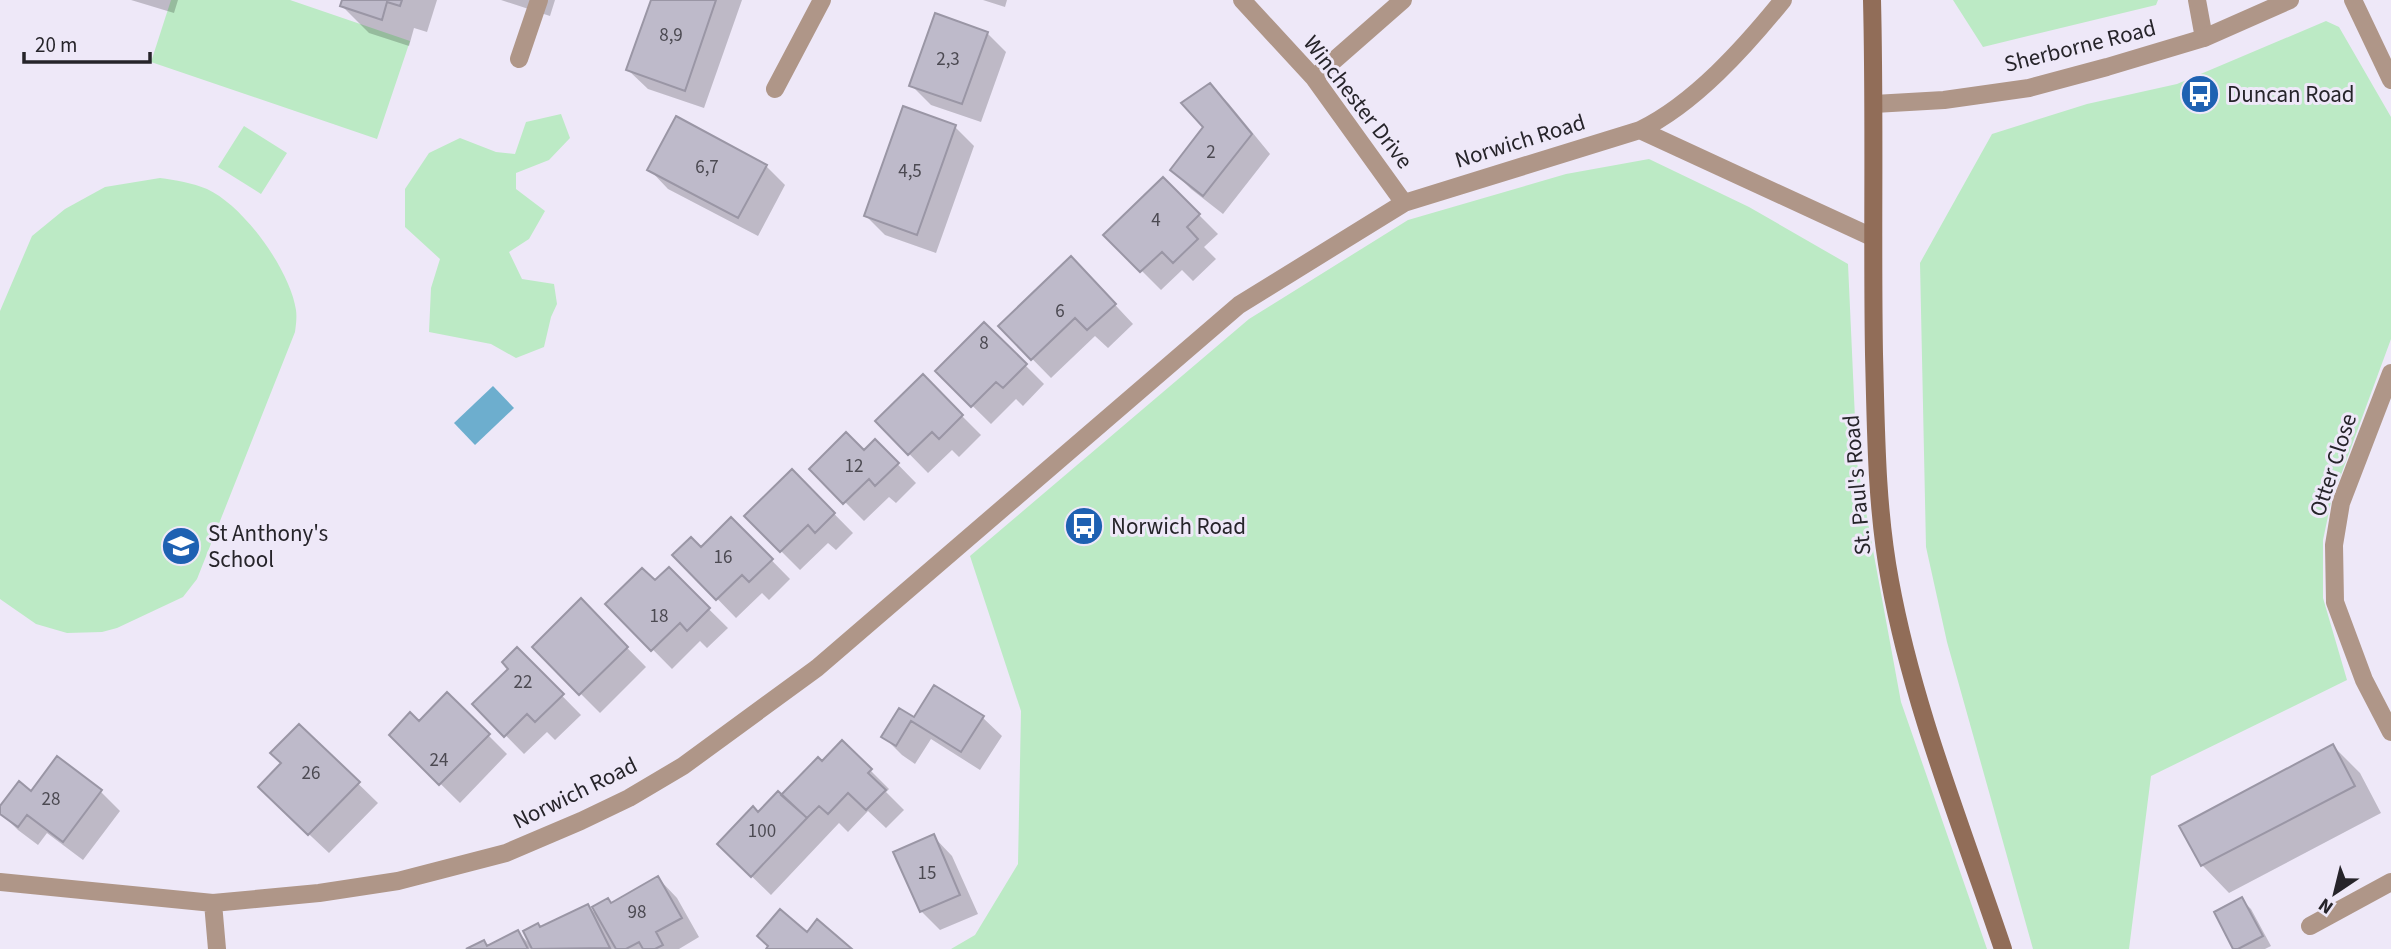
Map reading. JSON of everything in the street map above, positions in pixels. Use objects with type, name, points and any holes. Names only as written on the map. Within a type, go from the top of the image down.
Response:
[{"type":"main road","name":"St. Paul's Road","points":[[1872,0],[1876,462],[1890,579],[1916,696],[2003,949]]},
{"type":"street","points":[[519,59],[539,0]]},
{"type":"street","points":[[775,89],[822,0]]},
{"type":"street","name":"Winchester Drive","points":[[1242,0],[1314,78],[1404,203]]},
{"type":"street","points":[[1314,78],[1403,0]]},
{"type":"street","name":"Norwich Road","points":[[0,882],[214,903],[319,893],[398,881],[506,853],[629,798],[683,766],[817,668],[1239,305],[1404,203],[1640,130],[1661,120],[1698,92],[1783,0]]},
{"type":"street","points":[[2197,0],[2204,38]]},
{"type":"street","name":"Sherborne Road","points":[[1874,104],[1944,100],[2029,88],[2204,38],[2290,0]]},
{"type":"street","points":[[2353,0],[2391,80]]},
{"type":"street","points":[[1640,130],[1872,237]]},
{"type":"street","name":"Otter Close","points":[[2391,373],[2341,503],[2334,545],[2335,602],[2364,680],[2391,732]]},
{"type":"street","points":[[2310,926],[2391,882]]},
{"type":"street","points":[[214,903],[217,949]]},
{"type":"green space","points":[[171,0],[290,0],[410,41],[377,139],[151,62]]},
{"type":"green space","points":[[1953,0],[2158,0],[2156,5],[1983,47]]},
{"type":"green space","points":[[2326,21],[2339,27],[2391,117],[2391,339],[2331,502],[2323,540],[2323,598],[2347,680],[2151,776],[2129,949],[2033,949],[1947,642],[1926,547],[1920,263],[1992,134],[2087,104],[2177,84]]},
{"type":"green space","points":[[561,114],[570,138],[549,160],[516,173],[516,189],[545,211],[529,239],[509,252],[522,279],[554,284],[557,304],[544,347],[516,358],[491,344],[429,332],[431,288],[440,259],[405,227],[405,189],[429,153],[460,138],[496,152],[515,154],[526,122]]},
{"type":"green space","points":[[244,126],[287,153],[261,194],[218,167]]},
{"type":"green space","points":[[1649,159],[1749,207],[1848,264],[1857,463],[1901,702],[1987,949],[951,949],[975,935],[1018,864],[1021,711],[970,556],[1249,319],[1408,220],[1566,174]]},
{"type":"green space","points":[[160,178],[207,189],[236,209],[250,224],[285,277],[296,310],[295,332],[197,579],[183,597],[117,628],[102,632],[67,633],[36,624],[0,599],[0,311],[32,236],[65,209],[105,187]]},
{"type":"water","points":[[493,386],[514,408],[475,445],[454,423]]},
{"type":"building","points":[[342,0],[402,0],[400,6],[387,2],[382,20],[340,6]]},
{"type":"building","points":[[651,0],[716,0],[685,91],[626,70]]},
{"type":"building","points":[[935,13],[988,32],[962,104],[909,86]]},
{"type":"building","points":[[1210,83],[1252,134],[1203,196],[1170,170],[1203,127],[1181,103]]},
{"type":"building","points":[[903,106],[956,125],[917,235],[864,216]]},
{"type":"building","points":[[676,116],[767,165],[738,218],[647,170]]},
{"type":"building","points":[[1163,177],[1200,214],[1187,227],[1198,239],[1173,263],[1162,252],[1140,272],[1103,235]]},
{"type":"building","points":[[1071,256],[1116,304],[1087,330],[1075,318],[1031,360],[998,326]]},
{"type":"building","points":[[984,322],[1027,364],[1003,388],[996,382],[971,407],[935,371]]},
{"type":"building","points":[[923,374],[963,415],[939,439],[932,432],[908,455],[875,421]]},
{"type":"building","points":[[846,432],[864,450],[875,439],[899,463],[875,486],[869,479],[843,504],[809,469]]},
{"type":"building","points":[[792,469],[835,513],[815,533],[808,525],[780,552],[744,516]]},
{"type":"building","points":[[731,517],[773,559],[749,582],[742,575],[716,600],[672,555],[691,537],[701,547]]},
{"type":"building","points":[[669,567],[710,608],[687,631],[680,623],[651,651],[605,604],[642,568],[655,580]]},
{"type":"building","points":[[581,598],[628,647],[579,695],[532,647]]},
{"type":"building","points":[[517,647],[564,694],[535,722],[527,714],[504,737],[472,704],[508,669],[502,662]]},
{"type":"building","points":[[934,685],[984,716],[961,752],[911,721],[896,746],[881,737],[899,708],[914,717]]},
{"type":"building","points":[[447,692],[490,734],[439,785],[389,735],[410,712],[419,721]]},
{"type":"building","points":[[299,724],[360,782],[308,835],[258,787],[281,763],[270,753]]},
{"type":"building","points":[[842,740],[872,769],[868,773],[886,790],[866,810],[848,793],[828,814],[819,806],[807,818],[781,795],[818,757],[822,761]]},
{"type":"building","points":[[2333,744],[2355,786],[2201,866],[2179,826]]},
{"type":"building","points":[[57,756],[102,790],[63,842],[27,815],[18,827],[0,814],[0,806],[19,781],[31,791]]},
{"type":"building","points":[[778,791],[807,818],[751,877],[717,844],[753,806],[758,812]]},
{"type":"building","points":[[934,834],[960,895],[920,912],[893,852]]},
{"type":"building","points":[[658,876],[682,918],[656,932],[663,945],[655,949],[643,949],[639,942],[626,949],[616,949],[592,907],[608,898],[611,903]]},
{"type":"building","points":[[2242,897],[2263,936],[2233,949],[2214,912]]},
{"type":"building","points":[[588,904],[610,948],[532,949],[523,931],[538,923],[540,927]]},
{"type":"building","points":[[780,909],[807,932],[817,919],[852,949],[766,949],[768,946],[757,936]]},
{"type":"building","points":[[518,930],[528,949],[466,949],[484,940],[487,946]]},
{"type":"place","name":"Duncan Road","points":[[2200,94]]},
{"type":"place","name":"Norwich Road","points":[[1084,526]]},
{"type":"place","name":"St Anthony's School","points":[[181,546]]}]
